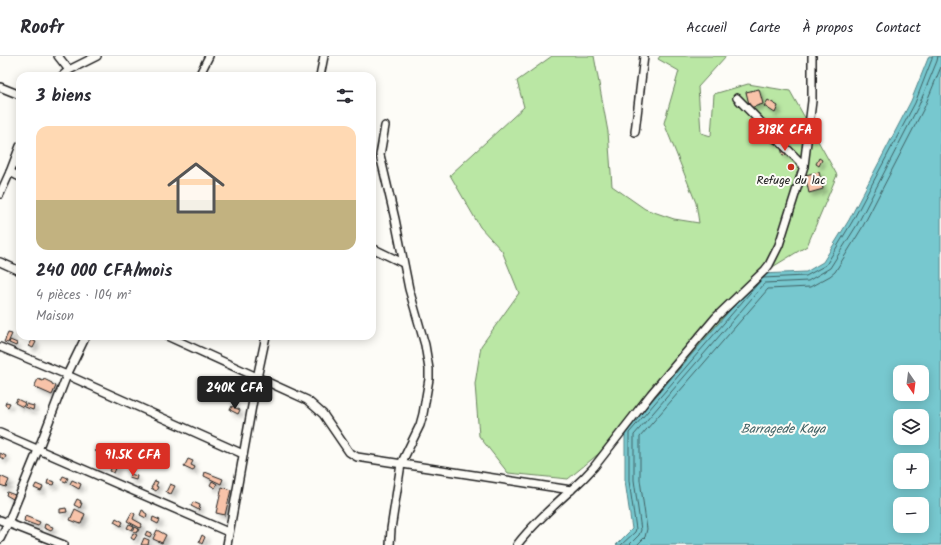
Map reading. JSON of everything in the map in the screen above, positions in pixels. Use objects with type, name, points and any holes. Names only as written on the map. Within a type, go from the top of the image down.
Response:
[{"type":"street","points":[[58,56],[69,70]]},
{"type":"street","points":[[67,72],[98,56]]},
{"type":"street","points":[[201,72],[209,56]]},
{"type":"street","points":[[321,72],[324,56]]},
{"type":"street","points":[[635,132],[644,56]]},
{"type":"street","points":[[517,545],[524,535],[586,477],[651,394],[716,317],[769,265],[779,245],[804,166],[812,101],[812,56]]},
{"type":"street","points":[[0,87],[16,93]]},
{"type":"street","points":[[737,98],[804,166]]},
{"type":"street","points":[[385,126],[380,154],[409,289],[425,345],[429,369],[429,379],[420,425],[402,464],[391,529],[390,545]]},
{"type":"street","points":[[376,152],[380,154]]},
{"type":"street","points":[[0,194],[16,156]]},
{"type":"street","points":[[10,172],[16,175]]},
{"type":"street","points":[[376,250],[403,262]]},
{"type":"street","points":[[0,262],[16,268]]},
{"type":"street","points":[[0,539],[38,450],[67,375],[84,340]]},
{"type":"street","points":[[176,340],[307,400],[323,414],[349,452],[357,457],[571,490]]},
{"type":"street","points":[[226,545],[265,340]]},
{"type":"street","points":[[0,347],[67,375],[243,454]]},
{"type":"street","points":[[0,433],[228,532]]},
{"type":"street","points":[[0,520],[64,545]]},
{"type":"green space","points":[[552,56],[594,56],[608,132],[612,186],[645,209],[674,219],[699,223],[696,203],[664,123],[679,71],[658,59],[660,56],[726,56],[698,87],[701,133],[711,136],[714,94],[748,84],[790,91],[837,175],[807,246],[761,274],[625,432],[568,479],[508,473],[479,436],[475,384],[481,346],[519,293],[502,251],[480,227],[450,175],[524,107],[517,81]]},
{"type":"water","name":"Barragede Kaya","points":[[929,56],[941,56],[941,545],[616,545],[632,529],[625,481],[625,432],[761,274],[806,272],[823,262],[849,220],[911,101]]},
{"type":"building","points":[[759,89],[763,104],[750,108],[746,92]]},
{"type":"building","points":[[768,100],[778,106],[775,113],[764,106]]},
{"type":"building","points":[[773,135],[780,139],[777,145],[770,141]]},
{"type":"building","points":[[781,147],[790,154],[783,156]]},
{"type":"building","points":[[819,158],[822,160],[819,166],[816,164]]},
{"type":"building","points":[[819,172],[823,189],[809,193],[805,175]]},
{"type":"building","points":[[8,333],[12,334],[8,343],[4,342]]},
{"type":"building","points":[[10,340],[17,343],[16,346],[9,343]]},
{"type":"building","points":[[32,340],[36,342],[33,348],[29,346]]},
{"type":"building","points":[[38,379],[43,381],[44,379],[56,386],[52,395],[34,387]]},
{"type":"building","points":[[17,399],[25,403],[23,407],[15,403]]},
{"type":"building","points":[[6,402],[10,403],[8,407],[5,405]]},
{"type":"building","points":[[26,404],[34,406],[33,410],[25,407]]},
{"type":"building","points":[[232,406],[240,410],[238,414],[230,410]]},
{"type":"building","points":[[97,445],[104,449],[102,453],[97,450],[97,452],[95,451]]},
{"type":"building","points":[[0,453],[6,456],[4,460],[0,457]]},
{"type":"building","points":[[188,459],[193,461],[191,465],[195,467],[193,471],[184,467]]},
{"type":"building","points":[[113,464],[117,466],[114,473],[110,471]]},
{"type":"building","points":[[205,472],[223,479],[221,484],[204,476]]},
{"type":"building","points":[[130,474],[137,476],[136,480],[129,478]]},
{"type":"building","points":[[0,476],[9,480],[6,487],[0,485]]},
{"type":"building","points":[[63,476],[68,478],[66,482],[61,480]]},
{"type":"building","points":[[48,480],[55,482],[54,485],[47,484]]},
{"type":"building","points":[[72,480],[81,484],[79,489],[70,484]]},
{"type":"building","points":[[155,481],[158,482],[156,491],[151,488]]},
{"type":"building","points":[[212,481],[217,484],[215,488],[210,485]]},
{"type":"building","points":[[36,484],[43,487],[41,491],[34,488]]},
{"type":"building","points":[[170,484],[175,486],[171,494],[166,492]]},
{"type":"building","points":[[222,487],[231,490],[225,515],[216,513]]},
{"type":"building","points":[[7,492],[15,495],[13,499],[6,495]]},
{"type":"building","points":[[77,499],[81,501],[80,503],[82,503],[80,508],[74,505]]},
{"type":"building","points":[[193,502],[200,505],[199,510],[191,506]]},
{"type":"building","points":[[66,508],[67,512],[60,513],[60,509]]},
{"type":"building","points":[[75,509],[85,514],[81,524],[70,520]]},
{"type":"building","points":[[142,510],[147,514],[146,518],[140,515]]},
{"type":"building","points":[[132,512],[135,514],[133,519],[142,524],[140,528],[127,521]]},
{"type":"building","points":[[25,516],[40,522],[38,526],[24,521]]},
{"type":"building","points":[[153,517],[160,520],[158,524],[152,521]]},
{"type":"building","points":[[116,518],[123,522],[121,526],[114,522]]},
{"type":"building","points":[[45,524],[53,527],[51,531],[44,528]]},
{"type":"building","points":[[129,524],[134,526],[132,530],[127,528]]},
{"type":"building","points":[[135,527],[139,529],[137,533],[133,531]]},
{"type":"building","points":[[157,530],[166,535],[162,543],[153,539]]},
{"type":"building","points":[[147,531],[152,533],[150,537],[145,535]]},
{"type":"building","points":[[133,533],[137,535],[134,540],[131,538]]},
{"type":"building","points":[[202,535],[205,537],[202,544],[199,542]]},
{"type":"building","points":[[144,538],[149,540],[148,545],[141,545]]},
{"type":"place","name":"Refuge du lac","points":[[791,167]]}]
